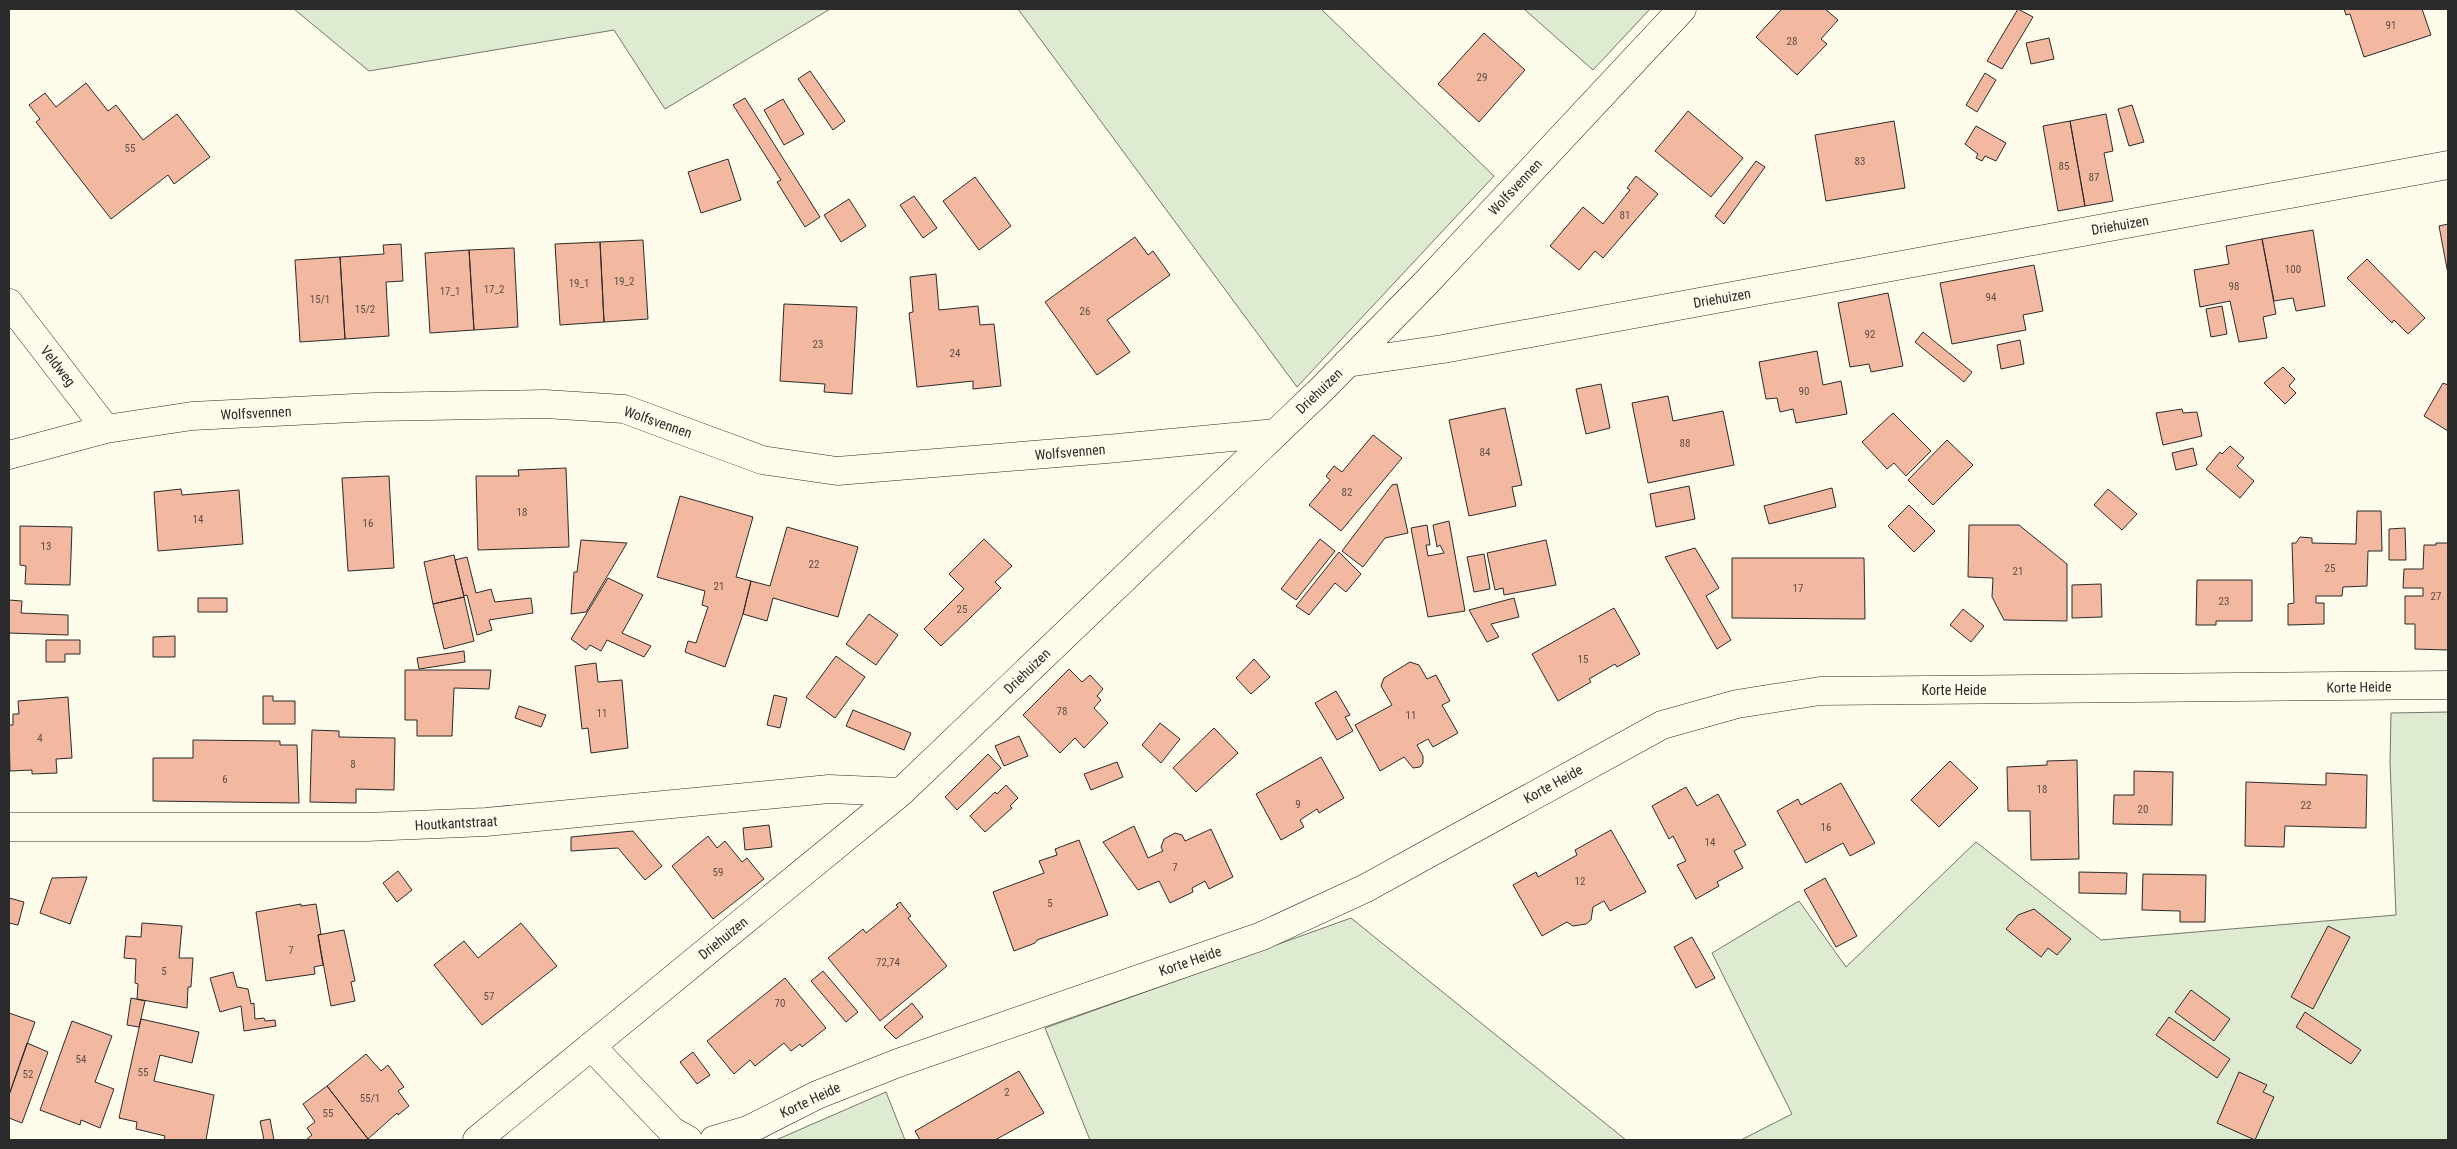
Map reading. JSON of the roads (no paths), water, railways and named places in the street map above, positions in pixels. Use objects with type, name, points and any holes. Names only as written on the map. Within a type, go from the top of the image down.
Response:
[{"type":"street","name":"Wolfsvennen","points":[[1347,364],[1426,283],[1682,9]]},
{"type":"street","name":"Driehuizen","points":[[477,1140],[901,792],[1347,364],[1452,347],[2448,166]]},
{"type":"street","name":"Veldweg","points":[[9,303],[106,429]]},
{"type":"street","name":"Wolfsvennen","points":[[9,456],[106,429],[192,416],[365,408],[545,404],[624,409],[762,460],[837,471],[1275,433]]},
{"type":"street","name":"Korte Heide","points":[[714,1140],[748,1130],[817,1095],[898,1063],[1262,936],[1366,888],[1662,725],[1737,704],[1820,691],[2448,685]]},
{"type":"street","name":"Houtkantstraat","points":[[9,827],[367,827],[486,822],[829,789],[901,792]]},
{"type":"street","points":[[591,1046],[672,1131],[688,1140]]}]
